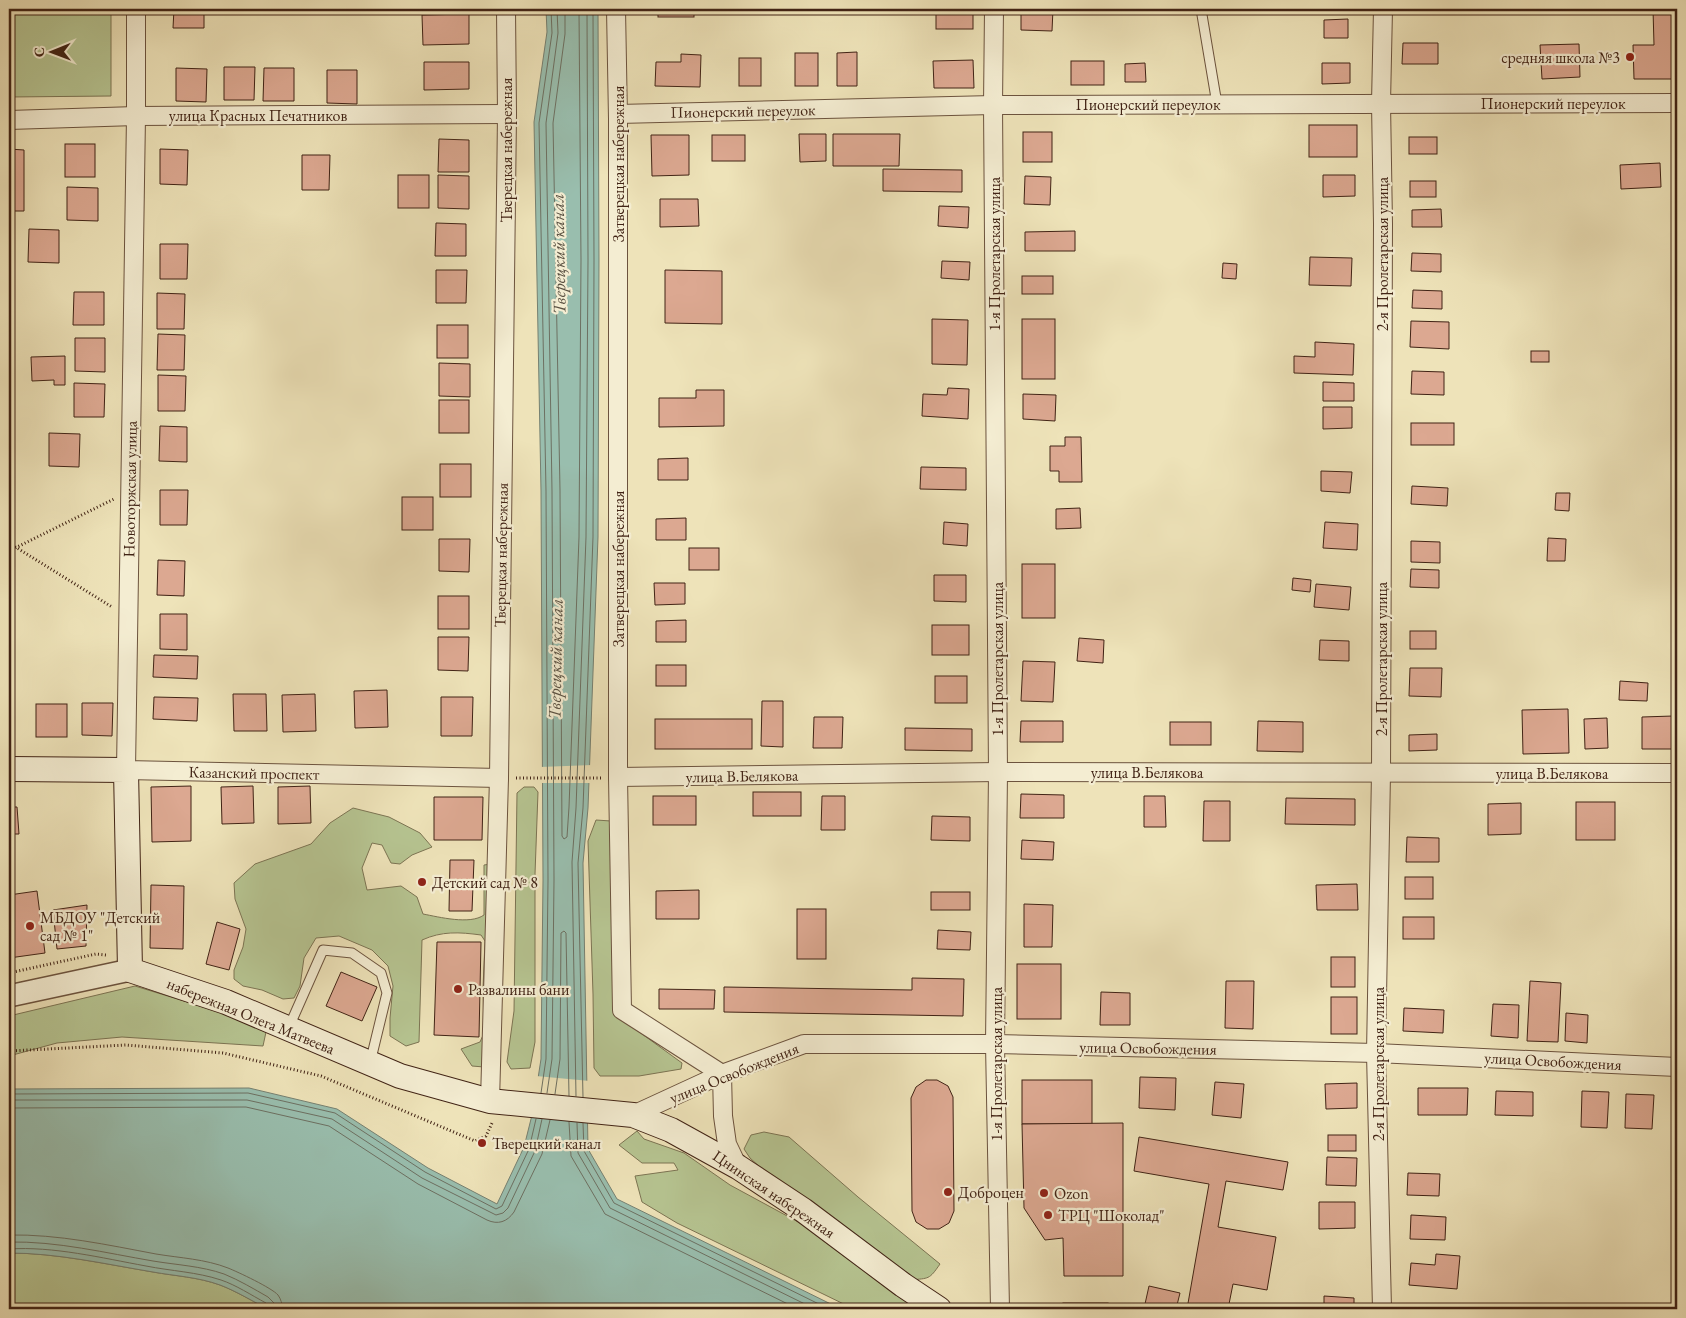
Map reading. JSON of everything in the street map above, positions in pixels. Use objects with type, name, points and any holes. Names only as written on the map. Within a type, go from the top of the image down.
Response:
[{"type":"main road","name":"Казанский проспект","points":[[9,769],[126,770]]},
{"type":"main road","name":"Новоторжская улица","points":[[126,770],[130,970]]},
{"type":"main road","name":"набережная Олега Матвеева","points":[[130,970],[226,1002],[400,1076],[490,1101],[595,1111]]},
{"type":"main road","name":"Цнинская набережная","points":[[595,1111],[633,1115],[671,1130],[738,1166],[803,1210],[903,1285],[939,1309]]},
{"type":"street","name":"Новоторжская улица","points":[[126,770],[136,9]]},
{"type":"street","name":"Тверецкая набережная","points":[[490,1101],[499,778],[507,114],[506,9]]},
{"type":"street","name":"Затверецкая набережная","points":[[616,9],[618,114],[618,778],[622,1010],[722,1074]]},
{"type":"street","name":"1-я Пролетарская улица","points":[[994,9],[993,105],[998,772],[995,1044],[1000,1309]]},
{"type":"street","name":"2-я Пролетарская улица","points":[[1382,1309],[1376,1053],[1381,773],[1383,234],[1381,103],[1383,9]]},
{"type":"street","name":"Пионерский переулок","points":[[618,114],[993,105],[1677,103]]},
{"type":"street","name":"улица Красных Печатников","points":[[9,120],[136,116],[507,114]]},
{"type":"street","name":"Казанский проспект","points":[[126,770],[499,778]]},
{"type":"street","name":"улица В.Белякова","points":[[618,778],[998,772],[1677,773]]},
{"type":"street","points":[[9,996],[130,970]]},
{"type":"street","name":"улица Освобождения","points":[[633,1115],[722,1074],[804,1044],[995,1044],[1376,1053],[1677,1067]]},
{"type":"street","points":[[722,1074],[723,1116],[727,1144],[738,1166]]},
{"type":"lane","points":[[1201,9],[1217,104]]},
{"type":"lane","points":[[288,1029],[323,950],[352,953],[381,973],[387,993],[370,1064]]},
{"type":"path","points":[[9,551],[130,491]]},
{"type":"path","points":[[9,543],[128,617]]},
{"type":"path","points":[[499,778],[618,778]]},
{"type":"path","points":[[9,1051],[126,1045],[223,1053],[321,1076],[475,1141],[486,1136]]},
{"type":"green space","points":[[9,9],[111,9],[111,96],[9,97]]},
{"type":"green space","points":[[524,787],[534,787],[538,792],[535,874],[535,1042],[530,1068],[511,1069],[507,1062],[514,1011],[517,793]]},
{"type":"green space","points":[[353,808],[389,817],[420,833],[432,847],[412,855],[400,864],[391,863],[382,845],[372,843],[362,868],[367,890],[401,886],[417,897],[423,914],[463,920],[478,918],[484,915],[484,865],[491,864],[484,1067],[472,1066],[461,1049],[480,1042],[484,1033],[485,941],[481,935],[451,933],[422,940],[419,1042],[406,1046],[390,1036],[393,986],[388,966],[372,950],[339,936],[316,938],[304,958],[300,986],[294,998],[283,999],[262,990],[243,986],[234,979],[234,970],[243,947],[246,929],[235,899],[234,883],[255,864],[311,844],[330,823]]},
{"type":"green space","points":[[596,820],[611,821],[627,1023],[682,1063],[681,1069],[639,1076],[600,1076],[594,1068],[588,841]]},
{"type":"green space","points":[[135,986],[223,1013],[266,1032],[263,1046],[122,1037],[57,1043],[9,1056],[9,1016]]},
{"type":"green space","points":[[637,1131],[644,1139],[684,1153],[730,1185],[813,1230],[916,1309],[854,1309],[677,1223],[642,1202],[635,1176],[678,1170],[674,1163],[642,1163],[619,1145]]},
{"type":"green space","points":[[764,1132],[789,1137],[858,1197],[940,1264],[931,1276],[911,1280],[782,1187],[750,1158],[744,1149],[751,1135]]},
{"type":"green space","points":[[9,1253],[27,1253],[99,1262],[203,1280],[226,1287],[268,1309],[9,1309]]},
{"type":"water","points":[[546,9],[598,9],[598,537],[588,808],[583,863],[588,1149],[617,1199],[841,1309],[268,1309],[226,1287],[203,1280],[99,1262],[27,1253],[9,1253],[9,1089],[249,1088],[337,1109],[428,1168],[497,1204],[524,1147],[533,1111],[541,1059],[543,880],[541,491],[534,122],[547,32]]},
{"type":"pier","points":[[592,765],[591,783],[540,783],[540,767]]},
{"type":"pier","points":[[536,1076],[590,1081],[590,1114],[531,1106]]},
{"type":"building","points":[[174,9],[204,9],[204,28],[173,28]]},
{"type":"building","points":[[658,9],[694,9],[694,17],[658,17]]},
{"type":"building","points":[[936,9],[973,9],[973,29],[936,29]]},
{"type":"building","points":[[1021,9],[1053,9],[1052,31],[1021,30]]},
{"type":"building","points":[[1410,9],[1437,9],[1437,12],[1410,12]]},
{"type":"building","name":"средняя школа №3","points":[[1653,9],[1677,9],[1677,79],[1634,79],[1633,45],[1654,45]]},
{"type":"building","points":[[469,14],[469,44],[423,45],[422,15]]},
{"type":"building","points":[[1348,19],[1348,38],[1324,38],[1324,20]]},
{"type":"building","points":[[1403,43],[1438,43],[1438,64],[1402,64]]},
{"type":"building","points":[[1579,44],[1580,77],[1542,79],[1540,45]]},
{"type":"building","points":[[857,52],[857,86],[837,86],[837,53]]},
{"type":"building","points":[[795,53],[818,53],[818,86],[795,86]]},
{"type":"building","points":[[681,54],[701,55],[700,87],[655,86],[656,62],[681,62]]},
{"type":"building","points":[[739,58],[761,58],[761,86],[739,86]]},
{"type":"building","points":[[973,60],[974,88],[934,88],[933,61]]},
{"type":"building","points":[[1071,61],[1104,61],[1104,85],[1071,85]]},
{"type":"building","points":[[424,62],[469,62],[469,89],[424,90]]},
{"type":"building","points":[[1145,63],[1146,82],[1125,82],[1125,64]]},
{"type":"building","points":[[1322,63],[1350,63],[1350,83],[1322,84]]},
{"type":"building","points":[[224,67],[255,67],[254,100],[224,100]]},
{"type":"building","points":[[176,68],[207,69],[206,102],[176,101]]},
{"type":"building","points":[[264,68],[294,68],[294,101],[263,101]]},
{"type":"building","points":[[327,70],[357,70],[357,104],[327,103]]},
{"type":"building","points":[[1309,125],[1357,125],[1357,157],[1309,157]]},
{"type":"building","points":[[1023,132],[1052,132],[1052,162],[1023,162]]},
{"type":"building","points":[[799,134],[826,134],[826,161],[800,162]]},
{"type":"building","points":[[833,134],[900,134],[899,166],[833,166]]},
{"type":"building","points":[[651,135],[689,135],[689,175],[652,176]]},
{"type":"building","points":[[712,135],[745,135],[745,161],[712,161]]},
{"type":"building","points":[[1409,137],[1437,137],[1437,154],[1409,154]]},
{"type":"building","points":[[439,139],[469,140],[469,172],[438,172]]},
{"type":"building","points":[[65,144],[95,144],[95,177],[65,177]]},
{"type":"building","points":[[9,149],[24,150],[24,211],[9,211]]},
{"type":"building","points":[[160,149],[188,150],[187,185],[160,184]]},
{"type":"building","points":[[302,155],[330,155],[329,190],[302,190]]},
{"type":"building","points":[[1660,163],[1661,187],[1621,189],[1620,165]]},
{"type":"building","points":[[883,169],[962,170],[962,192],[883,191]]},
{"type":"building","points":[[398,175],[429,175],[429,208],[398,208]]},
{"type":"building","points":[[438,175],[469,176],[469,209],[438,208]]},
{"type":"building","points":[[1323,175],[1355,175],[1355,196],[1323,197]]},
{"type":"building","points":[[1025,176],[1051,177],[1050,205],[1024,204]]},
{"type":"building","points":[[1410,181],[1436,181],[1436,197],[1410,197]]},
{"type":"building","points":[[67,187],[98,188],[98,221],[67,220]]},
{"type":"building","points":[[660,199],[698,199],[699,226],[660,227]]},
{"type":"building","points":[[939,206],[969,207],[968,228],[938,226]]},
{"type":"building","points":[[1441,209],[1442,227],[1412,227],[1412,210]]},
{"type":"building","points":[[436,223],[466,224],[466,256],[435,256]]},
{"type":"building","points":[[29,229],[59,230],[59,263],[28,262]]},
{"type":"building","points":[[1075,231],[1075,251],[1025,251],[1025,232]]},
{"type":"building","points":[[160,244],[188,244],[187,279],[160,279]]},
{"type":"building","points":[[1412,253],[1441,254],[1441,272],[1411,271]]},
{"type":"building","points":[[1310,257],[1352,258],[1351,286],[1309,285]]},
{"type":"building","points":[[942,261],[970,262],[969,280],[941,278]]},
{"type":"building","points":[[1223,263],[1237,264],[1236,279],[1222,278]]},
{"type":"building","points":[[436,270],[467,270],[466,303],[436,303]]},
{"type":"building","points":[[665,270],[722,271],[722,324],[665,323]]},
{"type":"building","points":[[1022,276],[1053,276],[1053,294],[1022,294]]},
{"type":"building","points":[[1413,290],[1442,291],[1442,309],[1412,308]]},
{"type":"building","points":[[74,292],[104,292],[104,325],[73,325]]},
{"type":"building","points":[[157,293],[185,294],[184,329],[157,329]]},
{"type":"building","points":[[932,319],[968,320],[967,365],[932,364]]},
{"type":"building","points":[[1022,319],[1055,319],[1055,379],[1022,379]]},
{"type":"building","points":[[1411,321],[1449,322],[1449,349],[1410,347]]},
{"type":"building","points":[[437,325],[468,325],[468,358],[437,358]]},
{"type":"building","points":[[158,334],[185,335],[184,370],[157,370]]},
{"type":"building","points":[[75,338],[105,338],[105,372],[75,371]]},
{"type":"building","points":[[1315,342],[1354,344],[1353,375],[1294,373],[1294,356],[1315,357]]},
{"type":"building","points":[[1531,351],[1549,351],[1549,362],[1531,362]]},
{"type":"building","points":[[65,356],[65,385],[54,385],[54,380],[32,381],[31,357]]},
{"type":"building","points":[[439,363],[470,364],[470,397],[439,396]]},
{"type":"building","points":[[1412,371],[1444,372],[1444,395],[1411,394]]},
{"type":"building","points":[[158,375],[186,376],[185,411],[158,411]]},
{"type":"building","points":[[1323,382],[1354,383],[1354,401],[1323,401]]},
{"type":"building","points":[[74,383],[105,384],[104,417],[74,417]]},
{"type":"building","points":[[948,388],[969,389],[968,419],[922,416],[923,394],[947,395]]},
{"type":"building","points":[[696,390],[724,390],[724,426],[659,427],[659,398],[696,398]]},
{"type":"building","points":[[1023,394],[1056,395],[1055,421],[1023,419]]},
{"type":"building","points":[[439,400],[469,400],[469,433],[439,433]]},
{"type":"building","points":[[1323,407],[1352,407],[1352,428],[1323,429]]},
{"type":"building","points":[[1411,423],[1454,423],[1454,445],[1411,445]]},
{"type":"building","points":[[160,426],[187,427],[187,462],[159,461]]},
{"type":"building","points":[[49,433],[80,434],[79,467],[49,466]]},
{"type":"building","points":[[1065,437],[1081,437],[1082,482],[1059,482],[1059,471],[1050,471],[1050,446],[1065,446]]},
{"type":"building","points":[[688,458],[688,480],[658,480],[658,459]]},
{"type":"building","points":[[440,464],[471,464],[471,497],[440,497]]},
{"type":"building","points":[[921,467],[966,468],[966,490],[920,489]]},
{"type":"building","points":[[1321,471],[1352,472],[1350,493],[1321,491]]},
{"type":"building","points":[[1412,486],[1448,488],[1447,506],[1411,504]]},
{"type":"building","points":[[160,490],[188,490],[187,525],[160,525]]},
{"type":"building","points":[[1556,493],[1570,493],[1569,511],[1555,510]]},
{"type":"building","points":[[402,497],[433,497],[433,530],[402,530]]},
{"type":"building","points":[[1080,508],[1081,528],[1056,529],[1056,509]]},
{"type":"building","points":[[686,518],[686,540],[656,540],[656,519]]},
{"type":"building","points":[[944,522],[968,524],[967,546],[943,544]]},
{"type":"building","points":[[1325,522],[1358,524],[1357,550],[1323,548]]},
{"type":"building","points":[[1548,538],[1566,539],[1565,561],[1547,561]]},
{"type":"building","points":[[439,539],[470,539],[469,572],[439,571]]},
{"type":"building","points":[[1411,541],[1440,542],[1440,563],[1411,562]]},
{"type":"building","points":[[689,548],[719,548],[719,570],[689,570]]},
{"type":"building","points":[[158,560],[185,561],[184,596],[157,595]]},
{"type":"building","points":[[1022,564],[1055,564],[1055,618],[1022,618]]},
{"type":"building","points":[[1411,569],[1439,570],[1439,588],[1410,587]]},
{"type":"building","points":[[934,575],[966,575],[966,602],[934,601]]},
{"type":"building","points":[[1293,578],[1311,580],[1310,592],[1292,590]]},
{"type":"building","points":[[654,583],[685,583],[685,604],[655,605]]},
{"type":"building","points":[[1316,584],[1351,587],[1349,610],[1314,607]]},
{"type":"building","points":[[438,596],[469,596],[469,629],[438,629]]},
{"type":"building","points":[[160,614],[187,614],[187,650],[160,649]]},
{"type":"building","points":[[686,620],[686,642],[656,642],[656,621]]},
{"type":"building","points":[[932,625],[969,625],[969,655],[932,655]]},
{"type":"building","points":[[1410,631],[1436,631],[1436,649],[1410,649]]},
{"type":"building","points":[[438,637],[469,637],[468,671],[438,670]]},
{"type":"building","points":[[1079,638],[1104,640],[1103,663],[1077,661]]},
{"type":"building","points":[[1320,640],[1349,641],[1349,661],[1319,660]]},
{"type":"building","points":[[154,655],[198,656],[197,679],[153,677]]},
{"type":"building","points":[[1023,661],[1055,662],[1053,702],[1021,701]]},
{"type":"building","points":[[656,665],[686,665],[686,686],[656,686]]},
{"type":"building","points":[[1410,668],[1442,668],[1441,697],[1409,696]]},
{"type":"building","points":[[935,676],[967,676],[967,703],[935,703]]},
{"type":"building","points":[[1620,681],[1648,683],[1647,701],[1619,700]]},
{"type":"building","points":[[387,690],[388,727],[355,728],[354,691]]},
{"type":"building","points":[[233,694],[266,694],[267,731],[234,731]]},
{"type":"building","points":[[315,694],[316,731],[283,732],[282,695]]},
{"type":"building","points":[[154,697],[198,698],[197,721],[153,719]]},
{"type":"building","points":[[441,697],[473,697],[472,736],[441,736]]},
{"type":"building","points":[[762,701],[783,701],[783,747],[761,746]]},
{"type":"building","points":[[82,703],[113,703],[112,736],[82,735]]},
{"type":"building","points":[[36,704],[67,704],[67,737],[36,737]]},
{"type":"building","points":[[1568,709],[1569,753],[1523,754],[1522,710]]},
{"type":"building","points":[[1673,716],[1674,749],[1642,749],[1642,717]]},
{"type":"building","points":[[814,717],[843,717],[842,748],[813,748]]},
{"type":"building","points":[[1607,718],[1608,748],[1585,749],[1584,719]]},
{"type":"building","points":[[655,719],[752,719],[752,749],[655,749]]},
{"type":"building","points":[[1021,721],[1063,721],[1063,742],[1020,742]]},
{"type":"building","points":[[1258,721],[1303,722],[1303,752],[1257,751]]},
{"type":"building","points":[[1170,722],[1211,722],[1211,745],[1170,745]]},
{"type":"building","points":[[905,728],[972,729],[972,751],[905,750]]},
{"type":"building","points":[[1437,734],[1437,750],[1409,751],[1409,735]]},
{"type":"building","points":[[191,786],[191,841],[152,842],[151,787]]},
{"type":"building","points":[[253,786],[254,823],[222,824],[221,787]]},
{"type":"building","points":[[310,786],[311,823],[278,824],[278,787]]},
{"type":"building","points":[[753,792],[801,792],[801,816],[753,816]]},
{"type":"building","points":[[1021,794],[1064,795],[1064,818],[1020,818]]},
{"type":"building","points":[[653,796],[696,796],[696,825],[653,825]]},
{"type":"building","points":[[822,796],[845,796],[845,830],[821,830]]},
{"type":"building","points":[[1144,796],[1165,796],[1166,827],[1144,827]]},
{"type":"building","points":[[434,797],[483,797],[482,840],[434,840]]},
{"type":"building","points":[[1286,798],[1355,799],[1355,825],[1285,824]]},
{"type":"building","points":[[1204,801],[1230,801],[1230,841],[1203,841]]},
{"type":"building","points":[[1576,802],[1615,802],[1615,840],[1576,840]]},
{"type":"building","points":[[1521,803],[1521,834],[1488,835],[1488,804]]},
{"type":"building","points":[[9,807],[17,807],[19,834],[9,834]]},
{"type":"building","points":[[932,816],[970,817],[970,841],[931,840]]},
{"type":"building","points":[[1407,837],[1439,838],[1439,862],[1406,862]]},
{"type":"building","points":[[1022,840],[1054,842],[1053,860],[1021,859]]},
{"type":"building","points":[[450,860],[474,860],[472,911],[449,911]]},
{"type":"building","points":[[1405,877],[1433,877],[1433,899],[1405,899]]},
{"type":"building","points":[[1357,884],[1358,910],[1317,910],[1316,885]]},
{"type":"building","points":[[151,885],[184,886],[183,949],[150,948]]},
{"type":"building","points":[[699,890],[699,919],[656,919],[656,891]]},
{"type":"building","points":[[37,891],[45,953],[9,958],[9,895]]},
{"type":"building","points":[[931,892],[970,892],[970,910],[931,910]]},
{"type":"building","points":[[1024,904],[1053,905],[1052,947],[1024,947]]},
{"type":"building","points":[[87,905],[86,946],[57,949],[53,910]]},
{"type":"building","points":[[797,909],[826,909],[826,959],[797,959]]},
{"type":"building","points":[[1403,917],[1434,917],[1434,939],[1403,939]]},
{"type":"building","points":[[217,922],[240,929],[229,970],[206,964]]},
{"type":"building","points":[[938,930],[971,932],[970,950],[937,949]]},
{"type":"building","name":"Развалины бани","points":[[437,942],[481,942],[479,1037],[434,1035]]},
{"type":"building","points":[[1331,957],[1355,957],[1355,987],[1331,987]]},
{"type":"building","points":[[1017,964],[1061,964],[1061,1019],[1017,1019]]},
{"type":"building","points":[[341,972],[377,987],[362,1021],[326,1006]]},
{"type":"building","points":[[912,978],[964,979],[963,1016],[724,1012],[724,987],[912,990]]},
{"type":"building","points":[[1226,981],[1254,981],[1253,1029],[1225,1028]]},
{"type":"building","points":[[1530,981],[1561,983],[1558,1042],[1527,1041]]},
{"type":"building","points":[[659,989],[715,990],[714,1009],[659,1009]]},
{"type":"building","points":[[1101,992],[1130,993],[1130,1025],[1100,1025]]},
{"type":"building","points":[[1331,997],[1357,997],[1357,1034],[1331,1034]]},
{"type":"building","points":[[1493,1004],[1519,1005],[1518,1038],[1491,1036]]},
{"type":"building","points":[[1404,1008],[1444,1010],[1443,1033],[1403,1031]]},
{"type":"building","points":[[1566,1013],[1588,1015],[1587,1043],[1565,1041]]},
{"type":"building","points":[[1140,1077],[1176,1078],[1175,1110],[1139,1108]]},
{"type":"building","points":[[926,1080],[937,1080],[948,1086],[953,1097],[954,1211],[949,1223],[939,1229],[927,1229],[916,1222],[912,1211],[911,1098],[916,1087]]},
{"type":"building","points":[[1022,1080],[1092,1080],[1092,1124],[1022,1124]]},
{"type":"building","points":[[1215,1082],[1244,1084],[1241,1118],[1212,1115]]},
{"type":"building","points":[[1357,1083],[1357,1108],[1326,1109],[1325,1084]]},
{"type":"building","points":[[1418,1088],[1468,1088],[1467,1115],[1418,1115]]},
{"type":"building","points":[[1496,1091],[1533,1092],[1533,1116],[1495,1115]]},
{"type":"building","points":[[1582,1091],[1609,1092],[1607,1128],[1581,1127]]},
{"type":"building","points":[[1626,1094],[1654,1095],[1652,1129],[1625,1128]]},
{"type":"building","points":[[1673,1094],[1677,1095],[1677,1121],[1672,1121]]},
{"type":"building","points":[[1123,1123],[1123,1276],[1064,1276],[1063,1238],[1045,1240],[1024,1208],[1022,1124]]},
{"type":"building","points":[[1328,1135],[1356,1135],[1356,1151],[1328,1151]]},
{"type":"building","points":[[1139,1137],[1288,1162],[1283,1190],[1226,1181],[1218,1227],[1276,1237],[1267,1290],[1233,1284],[1228,1309],[1187,1309],[1209,1184],[1134,1171]]},
{"type":"building","points":[[1327,1157],[1357,1158],[1356,1186],[1326,1185]]},
{"type":"building","points":[[1408,1173],[1440,1174],[1439,1196],[1407,1195]]},
{"type":"building","points":[[1319,1202],[1355,1202],[1355,1228],[1319,1229]]},
{"type":"building","points":[[1411,1215],[1446,1217],[1445,1240],[1410,1239]]},
{"type":"building","points":[[1436,1254],[1460,1256],[1457,1289],[1409,1285],[1411,1263],[1435,1265]]},
{"type":"building","points":[[1149,1286],[1180,1293],[1176,1309],[1145,1304]]},
{"type":"building","points":[[1324,1296],[1354,1298],[1354,1309],[1324,1309]]},
{"type":"building","points":[[1063,1303],[1108,1303],[1108,1309],[1063,1309]]},
{"type":"place","name":"средняя школа №3","points":[[1630,57]]},
{"type":"place","name":"Детский сад № 8","points":[[422,882]]},
{"type":"place","name":"МБДОУ \"Детский сад № 1\"","points":[[30,926]]},
{"type":"place","name":"Развалины бани","points":[[458,989]]},
{"type":"place","name":"Тверецкий канал","points":[[482,1143]]},
{"type":"place","name":"Доброцен","points":[[948,1192]]},
{"type":"place","name":"Ozon","points":[[1044,1193]]},
{"type":"place","name":"ТРЦ \"Шоколад\"","points":[[1048,1215]]}]
